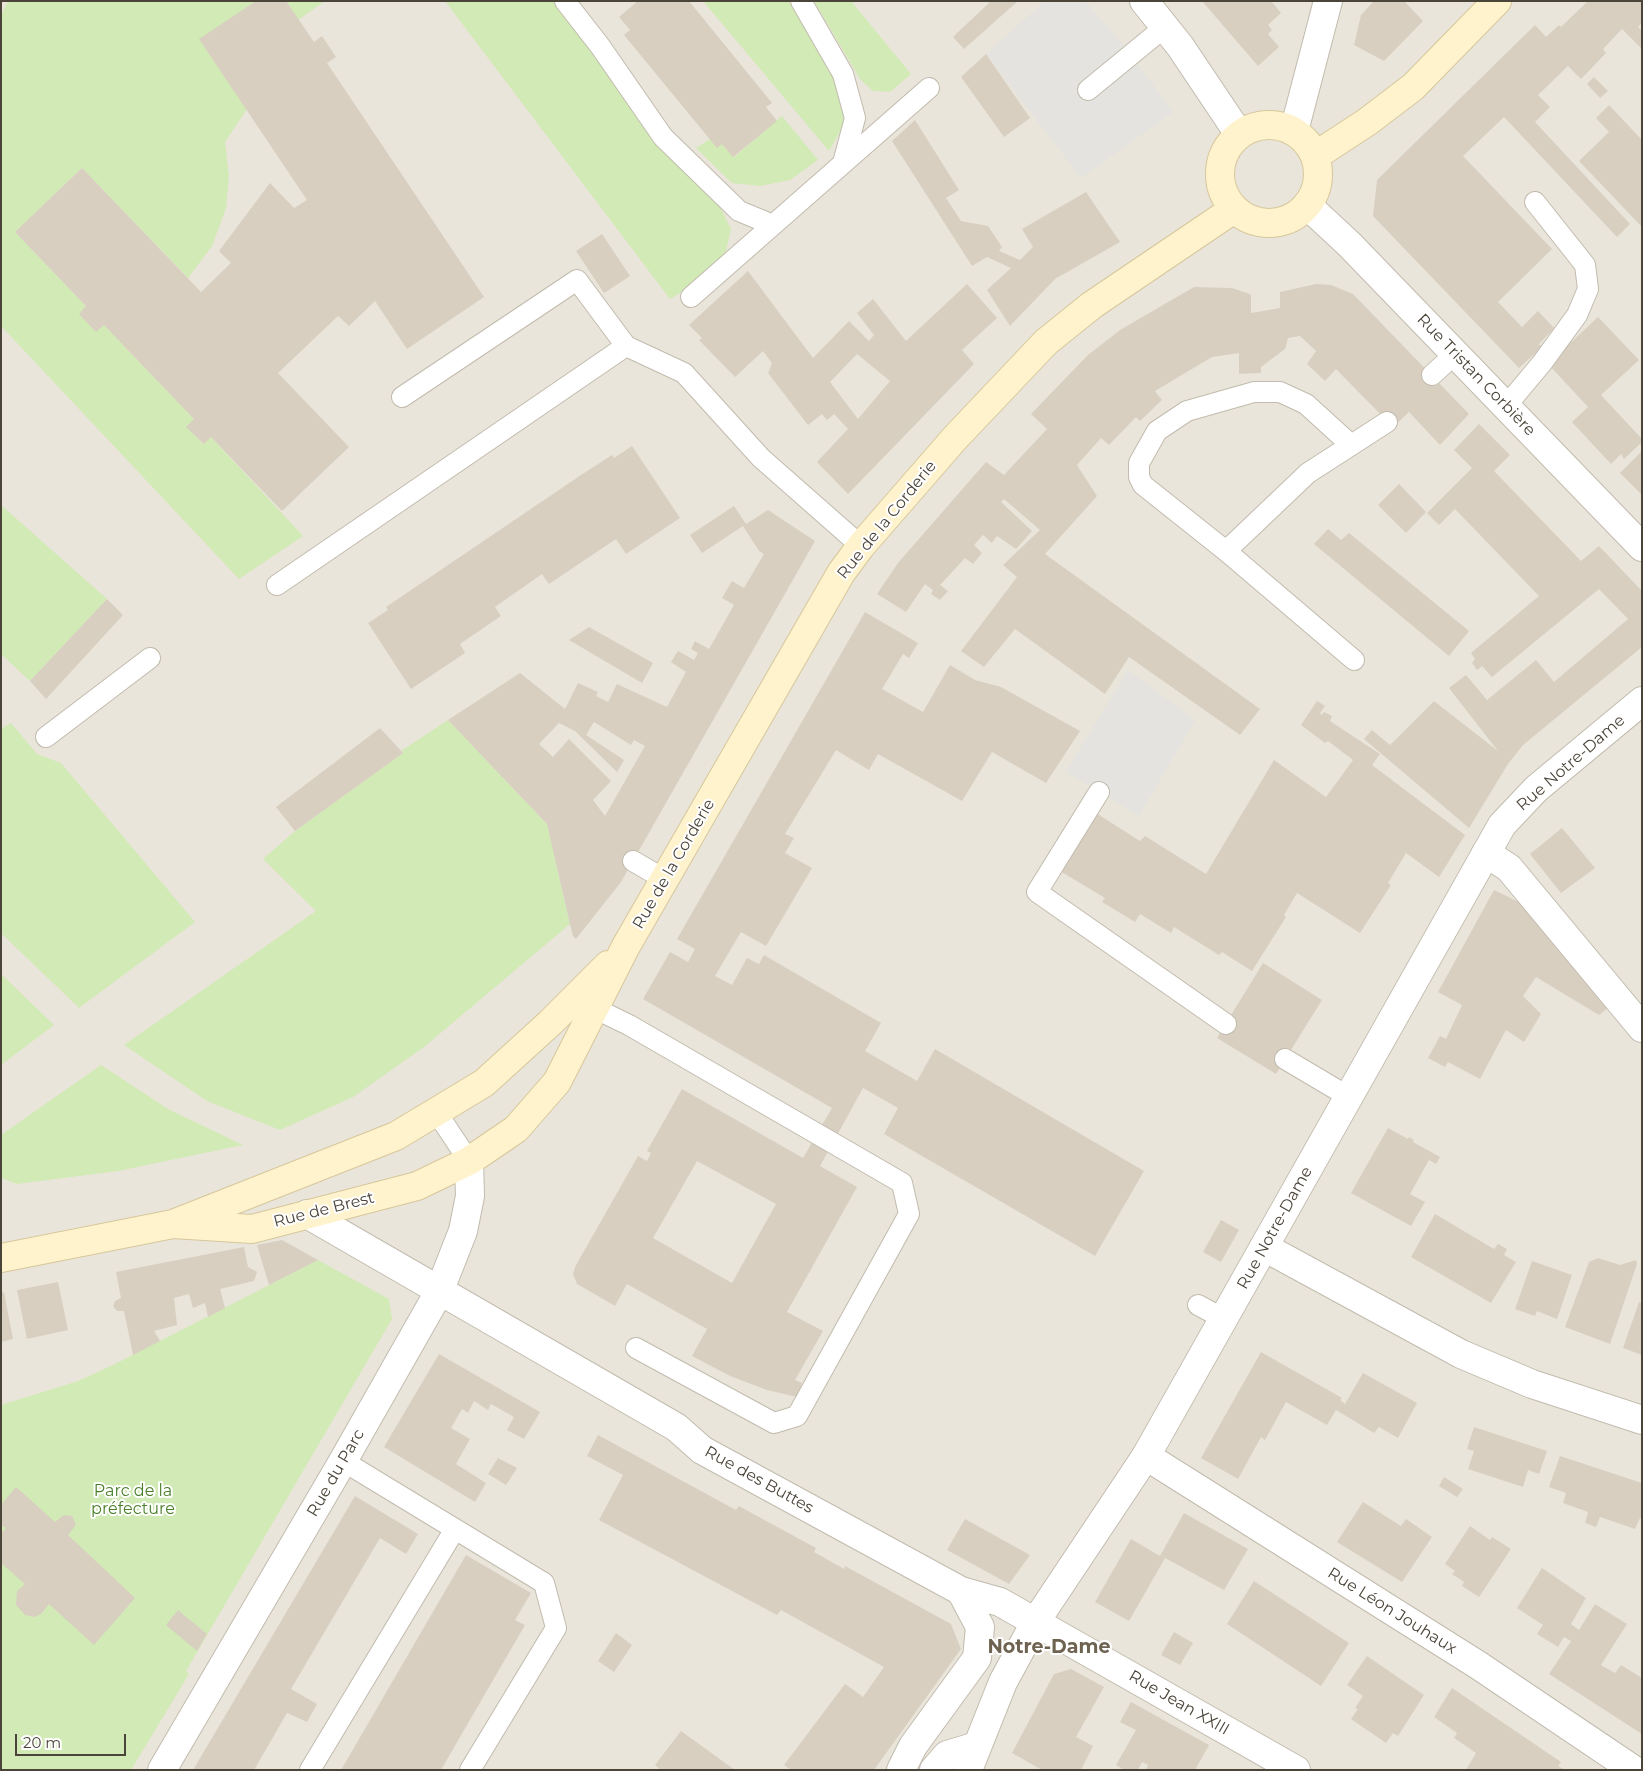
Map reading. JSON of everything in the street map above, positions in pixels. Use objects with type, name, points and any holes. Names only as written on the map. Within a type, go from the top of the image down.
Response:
[{"type":"main road","points":[[1315,156],[1366,122],[1413,87],[1497,1]]},
{"type":"main road","points":[[1272,124],[1294,131],[1310,146],[1315,156],[1318,168],[1318,181],[1314,194],[1307,205],[1295,216],[1280,222],[1264,222],[1248,218],[1234,209],[1226,198],[1221,185],[1220,171],[1229,144],[1239,134],[1249,128],[1272,124]]},
{"type":"main road","name":"Rue de la Corderie","points":[[469,1161],[516,1129],[557,1082],[626,946],[664,879],[841,573],[862,546],[955,438],[1046,342],[1092,305],[1234,209]]},
{"type":"main road","name":"Rue de la Corderie","points":[[437,1113],[484,1083],[552,1022],[626,946]]},
{"type":"main road","name":"Rue de Brest","points":[[1,1258],[173,1224],[396,1136],[437,1113]]},
{"type":"main road","name":"Rue de Brest","points":[[173,1224],[252,1229],[417,1186],[469,1161]]},
{"type":"street","points":[[1144,1],[1166,26],[1239,134]]},
{"type":"street","points":[[1294,131],[1328,1]]},
{"type":"street","name":"Rue Tristan Corbière","points":[[1307,205],[1349,244],[1642,547]]},
{"type":"street","name":"Rue Notre-Dame","points":[[934,1770],[948,1755],[973,1758],[1003,1682],[1036,1621],[1146,1456],[1502,825],[1536,789],[1639,709]]},
{"type":"street","points":[[1486,853],[1509,868],[1642,1028]]},
{"type":"street","name":"Rue du Parc","points":[[162,1770],[439,1292],[463,1231],[470,1196],[469,1161]]},
{"type":"street","name":"Rue des Buttes","points":[[308,1214],[439,1292],[676,1427],[702,1450],[961,1591],[1000,1602],[1036,1621]]},
{"type":"street","points":[[1264,1247],[1461,1354],[1532,1384],[1642,1420]]},
{"type":"street","name":"Rue Léon Jouhaux","points":[[1146,1456],[1478,1665],[1634,1770]]},
{"type":"street","points":[[901,1770],[913,1746],[977,1658],[980,1627],[961,1591]]},
{"type":"street","name":"Rue Jean XXIII","points":[[1036,1621],[1296,1770]]},
{"type":"lane","points":[[565,1],[600,46],[662,137],[739,211],[773,225]]},
{"type":"lane","points":[[801,1],[843,74],[855,118],[843,164]]},
{"type":"lane","points":[[1088,90],[1166,26]]},
{"type":"lane","points":[[691,297],[929,88]]},
{"type":"lane","points":[[1506,406],[1542,363],[1577,315],[1588,289],[1585,265],[1535,202]]},
{"type":"lane","points":[[402,397],[577,280],[626,346],[684,373],[761,458],[862,546]]},
{"type":"lane","points":[[277,586],[626,346]]},
{"type":"lane","points":[[1432,376],[1455,354]]},
{"type":"lane","points":[[1351,445],[1306,404],[1280,392],[1254,392],[1187,411],[1156,431],[1139,463],[1139,477],[1143,485],[1226,551],[1354,660]]},
{"type":"lane","points":[[1226,551],[1308,473],[1387,422]]},
{"type":"lane","points":[[46,736],[150,658]]},
{"type":"lane","points":[[1098,792],[1037,892],[1226,1024]]},
{"type":"lane","points":[[633,861],[664,879]]},
{"type":"lane","points":[[594,1008],[637,1030],[902,1183],[908,1214],[797,1416],[774,1423],[636,1348]]},
{"type":"lane","points":[[1285,1059],[1349,1097]]},
{"type":"lane","points":[[437,1113],[469,1161]]},
{"type":"lane","points":[[1198,1305],[1224,1319]]},
{"type":"lane","points":[[343,1460],[544,1583],[556,1628],[470,1770]]},
{"type":"lane","points":[[310,1770],[455,1529]]},
{"type":"shaded area","points":[[1,1],[1642,1],[1642,1770],[1,1770]]},
{"type":"shaded area","points":[[1045,1],[1085,1],[1123,45],[1173,112],[1081,178],[986,54]]},
{"type":"shaded area","points":[[1128,670],[1195,720],[1139,816],[1066,772]]},
{"type":"green space","points":[[8,1],[256,1],[247,109],[225,142],[229,176],[226,208],[212,246],[188,278],[82,168],[15,232],[86,306],[79,314],[104,325],[194,419],[187,427],[203,444],[211,437],[303,536],[239,579],[1,326],[1,15]]},
{"type":"green space","points":[[286,1],[325,1],[298,20]]},
{"type":"green space","points":[[445,1],[554,1],[572,23],[657,144],[719,205],[731,229],[725,255],[706,277],[670,299]]},
{"type":"green space","points":[[703,1],[790,1],[834,78],[845,123],[829,151]]},
{"type":"green space","points":[[814,1],[851,1],[911,74],[890,92],[873,91],[860,79]]},
{"type":"green space","points":[[782,116],[818,160],[790,180],[760,186],[732,183],[696,148],[710,139],[722,144],[734,157]]},
{"type":"green space","points":[[1,505],[107,599],[30,681],[1,654]]},
{"type":"green space","points":[[448,720],[547,824],[570,924],[424,1047],[353,1097],[280,1130],[207,1101],[124,1045],[316,911],[263,859],[295,831],[403,753],[401,751]]},
{"type":"green space","points":[[11,723],[37,754],[61,763],[195,922],[79,1008],[1,933],[1,729]]},
{"type":"green space","points":[[1,974],[54,1025],[1,1065]]},
{"type":"green space","points":[[101,1065],[168,1109],[243,1145],[118,1171],[17,1184],[1,1178],[1,1135]]},
{"type":"green space","name":"Parc de la préfecture","points":[[318,1260],[389,1299],[392,1319],[186,1671],[189,1674],[131,1770],[1,1770],[1,1405],[78,1381],[113,1365]]},
{"type":"building","points":[[256,1],[286,1],[314,42],[322,36],[336,57],[327,63],[484,297],[407,349],[375,301],[349,326],[338,316],[278,373],[349,447],[282,511],[211,437],[204,444],[186,427],[194,419],[104,325],[96,332],[79,314],[86,306],[15,232],[82,168],[201,292],[231,263],[219,251],[270,183],[294,208],[307,200],[199,39]]},
{"type":"building","points":[[638,1],[689,1],[772,103],[766,107],[777,121],[733,157],[722,144],[717,148],[624,35],[630,30],[619,17]]},
{"type":"building","points":[[991,1],[1018,1],[964,49],[953,37]]},
{"type":"building","points":[[1202,1],[1271,1],[1281,13],[1268,25],[1272,30],[1268,34],[1279,47],[1258,66]]},
{"type":"building","points":[[1374,1],[1404,1],[1423,21],[1384,61],[1354,45],[1361,15]]},
{"type":"building","points":[[1588,1],[1642,1],[1642,22],[1638,27],[1642,31],[1642,49],[1622,29],[1603,49],[1606,53],[1581,79],[1568,66],[1538,95],[1550,107],[1535,122],[1630,224],[1617,237],[1504,117],[1463,156],[1552,249],[1498,302],[1522,327],[1538,311],[1554,328],[1539,344],[1542,347],[1519,368],[1373,216],[1377,180],[1535,25],[1546,37],[1559,25],[1561,27]]},
{"type":"building","points":[[986,54],[1030,118],[1004,137],[961,77]]},
{"type":"building","points":[[1594,77],[1608,91],[1600,98],[1587,84]]},
{"type":"building","points":[[1609,105],[1642,140],[1642,227],[1579,161],[1609,132],[1596,118]]},
{"type":"building","points":[[915,120],[959,190],[946,198],[961,221],[988,226],[1002,247],[999,251],[1020,260],[1033,247],[1022,229],[1086,192],[1120,242],[1055,279],[1010,326],[987,290],[1011,268],[987,257],[972,266],[892,141]]},
{"type":"building","points":[[602,234],[630,276],[604,293],[576,251]]},
{"type":"building","points":[[748,271],[813,358],[849,321],[869,341],[874,335],[857,313],[873,299],[906,341],[967,284],[997,318],[962,350],[974,364],[848,494],[817,462],[848,429],[834,414],[827,420],[822,414],[808,425],[768,373],[772,363],[763,351],[735,377],[699,340],[702,338],[689,325]],"holes":[[[857,354],[890,381],[858,419],[830,382]]]},
{"type":"building","points":[[1316,284],[1331,285],[1353,294],[1469,414],[1440,445],[1409,412],[1393,427],[1336,369],[1325,381],[1307,364],[1316,351],[1300,336],[1288,338],[1285,349],[1261,367],[1261,373],[1239,374],[1239,353],[1212,357],[1155,391],[1162,400],[1140,421],[1136,417],[1109,445],[1101,438],[1077,465],[1097,496],[1045,554],[1260,709],[1240,735],[1129,657],[1105,694],[1015,629],[984,667],[961,651],[1017,577],[1003,565],[1040,530],[1004,499],[1001,502],[1032,531],[1016,549],[997,536],[992,543],[983,535],[974,545],[982,553],[973,564],[965,558],[940,585],[948,591],[940,600],[931,594],[933,590],[925,584],[906,612],[877,594],[898,563],[986,462],[1004,475],[1047,429],[1031,414],[1088,355],[1120,330],[1194,287],[1232,288],[1247,293],[1251,295],[1251,313],[1280,308],[1280,292]]},
{"type":"building","points":[[1598,317],[1639,360],[1601,395],[1642,439],[1642,442],[1624,459],[1621,454],[1611,464],[1572,422],[1588,407],[1548,364]]},
{"type":"building","points":[[1479,424],[1510,455],[1494,471],[1581,561],[1599,546],[1642,591],[1642,647],[1523,745],[1508,764],[1469,828],[1364,739],[1372,730],[1390,745],[1434,701],[1498,751],[1449,688],[1466,675],[1487,700],[1536,660],[1554,682],[1628,619],[1599,589],[1492,677],[1482,666],[1477,670],[1472,663],[1475,659],[1471,653],[1539,596],[1455,509],[1439,525],[1427,513],[1472,468],[1454,450]]},
{"type":"building","points":[[632,446],[680,518],[626,554],[616,539],[549,584],[542,574],[495,607],[501,616],[460,644],[465,653],[411,689],[368,623],[388,610],[386,607],[581,475],[612,455],[614,458]]},
{"type":"building","points":[[1642,451],[1642,495],[1620,473]]},
{"type":"building","points":[[1399,484],[1426,512],[1406,533],[1378,505]]},
{"type":"building","points":[[734,506],[746,524],[768,510],[815,541],[621,882],[576,939],[573,936],[547,824],[448,720],[520,673],[565,709],[578,683],[598,692],[596,696],[608,702],[617,684],[667,707],[686,672],[671,662],[678,651],[694,660],[698,653],[691,649],[695,641],[709,649],[734,605],[722,598],[732,581],[744,588],[764,554],[759,551],[743,526],[702,553],[690,535]],"holes":[[[594,722],[631,745],[634,740],[645,746],[605,816],[593,800],[611,781],[569,739],[553,757],[539,744],[559,723],[575,731],[617,772],[624,760],[586,735]]]},
{"type":"building","points":[[1328,529],[1341,540],[1349,533],[1469,631],[1449,656],[1314,544]]},
{"type":"building","points":[[107,599],[123,615],[46,699],[30,681]]},
{"type":"building","points":[[865,612],[918,643],[909,658],[903,654],[882,689],[923,712],[950,665],[975,680],[1001,687],[1080,731],[1046,783],[992,752],[962,801],[878,754],[869,770],[836,750],[785,834],[794,838],[785,853],[812,868],[766,946],[741,932],[715,976],[732,985],[747,958],[759,964],[764,955],[881,1023],[865,1051],[917,1081],[935,1049],[1144,1171],[1095,1256],[884,1134],[898,1108],[863,1088],[820,1166],[857,1187],[787,1312],[823,1331],[795,1380],[802,1383],[797,1397],[767,1390],[730,1376],[692,1356],[707,1329],[627,1284],[615,1306],[577,1284],[573,1274],[575,1267],[638,1156],[647,1161],[651,1153],[647,1151],[682,1089],[803,1158],[832,1108],[643,999],[670,952],[688,962],[695,949],[677,939]],"holes":[[[697,1161],[776,1204],[732,1283],[653,1238]]]},
{"type":"building","points":[[589,627],[653,663],[642,683],[569,640]]},
{"type":"building","points":[[1317,701],[1325,706],[1320,713],[1322,715],[1324,712],[1332,716],[1330,721],[1380,754],[1372,765],[1465,835],[1439,877],[1406,853],[1388,883],[1391,885],[1360,933],[1297,893],[1284,915],[1286,917],[1252,971],[1222,952],[1219,955],[1174,927],[1171,933],[1140,914],[1135,922],[1102,902],[1105,898],[1060,871],[1096,813],[1140,841],[1145,836],[1206,874],[1274,760],[1326,797],[1353,760],[1328,741],[1325,743],[1301,725]]},
{"type":"building","points":[[380,728],[403,753],[295,831],[276,807]]},
{"type":"building","points":[[1562,828],[1595,868],[1561,893],[1530,854]]},
{"type":"building","points":[[1494,890],[1531,908],[1610,1006],[1599,1015],[1536,977],[1523,996],[1541,1014],[1524,1042],[1506,1030],[1480,1079],[1448,1062],[1445,1067],[1428,1058],[1440,1036],[1446,1039],[1462,1005],[1438,992]]},
{"type":"building","points":[[1263,963],[1322,1000],[1276,1074],[1217,1038]]},
{"type":"building","points":[[1388,1128],[1408,1139],[1409,1137],[1414,1140],[1413,1142],[1440,1157],[1436,1164],[1429,1160],[1410,1194],[1425,1202],[1411,1226],[1351,1193]]},
{"type":"building","points":[[1435,1214],[1494,1249],[1498,1244],[1507,1249],[1504,1255],[1516,1262],[1491,1303],[1411,1257]]},
{"type":"building","points":[[1221,1220],[1239,1230],[1221,1262],[1203,1252]]},
{"type":"building","points":[[282,1240],[318,1260],[269,1285],[257,1245]]},
{"type":"building","points":[[244,1247],[248,1267],[257,1272],[254,1281],[220,1289],[225,1308],[208,1317],[205,1303],[193,1308],[189,1294],[174,1298],[177,1325],[154,1331],[160,1341],[133,1355],[124,1311],[117,1311],[113,1306],[115,1301],[121,1298],[116,1272]]},
{"type":"building","points":[[1598,1258],[1620,1265],[1636,1260],[1637,1264],[1610,1344],[1565,1327],[1589,1262]]},
{"type":"building","points":[[1532,1261],[1572,1275],[1557,1319],[1537,1311],[1535,1316],[1515,1309]]},
{"type":"building","points":[[58,1282],[68,1330],[27,1339],[17,1290]]},
{"type":"building","points":[[4,1292],[13,1339],[1,1342],[1,1293]]},
{"type":"building","points":[[1639,1302],[1642,1303],[1642,1355],[1623,1348]]},
{"type":"building","points":[[1261,1352],[1342,1398],[1340,1400],[1345,1404],[1363,1373],[1417,1403],[1398,1438],[1379,1427],[1374,1433],[1336,1410],[1327,1425],[1286,1402],[1265,1440],[1261,1437],[1238,1479],[1201,1458]]},
{"type":"building","points":[[439,1354],[540,1412],[524,1439],[507,1430],[514,1417],[491,1404],[488,1410],[474,1401],[468,1413],[462,1409],[451,1428],[470,1439],[456,1464],[486,1483],[475,1502],[384,1447]]},
{"type":"building","points":[[1474,1427],[1547,1451],[1539,1474],[1528,1470],[1523,1487],[1468,1469],[1474,1451],[1467,1449]]},
{"type":"building","points":[[598,1435],[736,1510],[739,1506],[816,1548],[814,1552],[844,1569],[845,1566],[951,1624],[961,1649],[874,1770],[791,1770],[784,1765],[845,1684],[863,1697],[884,1667],[781,1610],[777,1615],[599,1520],[623,1475],[587,1456]]},
{"type":"building","points":[[1560,1456],[1642,1483],[1642,1519],[1640,1518],[1635,1529],[1600,1517],[1596,1527],[1585,1523],[1588,1512],[1563,1503],[1566,1493],[1549,1487]]},
{"type":"building","points":[[498,1458],[517,1468],[506,1485],[488,1474]]},
{"type":"building","points":[[1444,1477],[1463,1489],[1457,1497],[1439,1486]]},
{"type":"building","points":[[16,1487],[55,1522],[64,1515],[72,1516],[76,1525],[68,1535],[135,1598],[94,1645],[49,1604],[41,1614],[35,1617],[25,1615],[16,1605],[17,1591],[25,1584],[1,1563],[1,1534],[6,1528],[1,1525],[1,1505]]},
{"type":"building","points":[[355,1496],[418,1534],[406,1554],[380,1538],[291,1689],[317,1704],[307,1722],[287,1713],[254,1770],[193,1770]]},
{"type":"building","points":[[1363,1502],[1401,1526],[1406,1519],[1432,1537],[1402,1582],[1337,1542]]},
{"type":"building","points":[[1184,1513],[1248,1549],[1224,1590],[1165,1558],[1129,1621],[1095,1602],[1131,1539],[1160,1556]]},
{"type":"building","points":[[965,1519],[1030,1555],[1009,1584],[947,1550]]},
{"type":"building","points":[[1470,1526],[1490,1540],[1492,1537],[1511,1549],[1479,1597],[1462,1586],[1464,1582],[1452,1574],[1455,1571],[1445,1564]]},
{"type":"building","points":[[466,1555],[531,1593],[515,1620],[525,1625],[441,1770],[341,1770]]},
{"type":"building","points":[[1542,1568],[1586,1598],[1571,1624],[1579,1630],[1595,1604],[1627,1624],[1601,1665],[1615,1673],[1621,1665],[1642,1678],[1642,1734],[1549,1674],[1571,1641],[1564,1637],[1558,1647],[1537,1634],[1543,1625],[1517,1608]]},
{"type":"building","points":[[1254,1581],[1349,1643],[1321,1686],[1227,1624]]},
{"type":"building","points":[[178,1610],[207,1634],[197,1651],[166,1625]]},
{"type":"building","points":[[1174,1632],[1193,1643],[1180,1665],[1161,1655]]},
{"type":"building","points":[[616,1633],[632,1645],[614,1672],[598,1661]]},
{"type":"building","points":[[1367,1656],[1424,1695],[1398,1736],[1393,1733],[1386,1743],[1351,1719],[1358,1709],[1355,1708],[1363,1696],[1347,1685]]},
{"type":"building","points":[[1071,1669],[1104,1687],[1076,1737],[1093,1746],[1081,1770],[1042,1770],[1012,1753],[1054,1674]]},
{"type":"building","points":[[1452,1688],[1561,1762],[1558,1766],[1565,1770],[1466,1770],[1476,1753],[1454,1738],[1457,1733],[1434,1717]]},
{"type":"building","points":[[1131,1702],[1209,1745],[1195,1770],[1146,1770],[1148,1765],[1142,1762],[1138,1770],[1124,1770],[1116,1765],[1136,1730],[1120,1722]]},
{"type":"building","points":[[681,1731],[735,1770],[661,1770],[655,1765]]},
{"type":"district","name":"Notre-Dame","points":[[1049,1647]]}]
